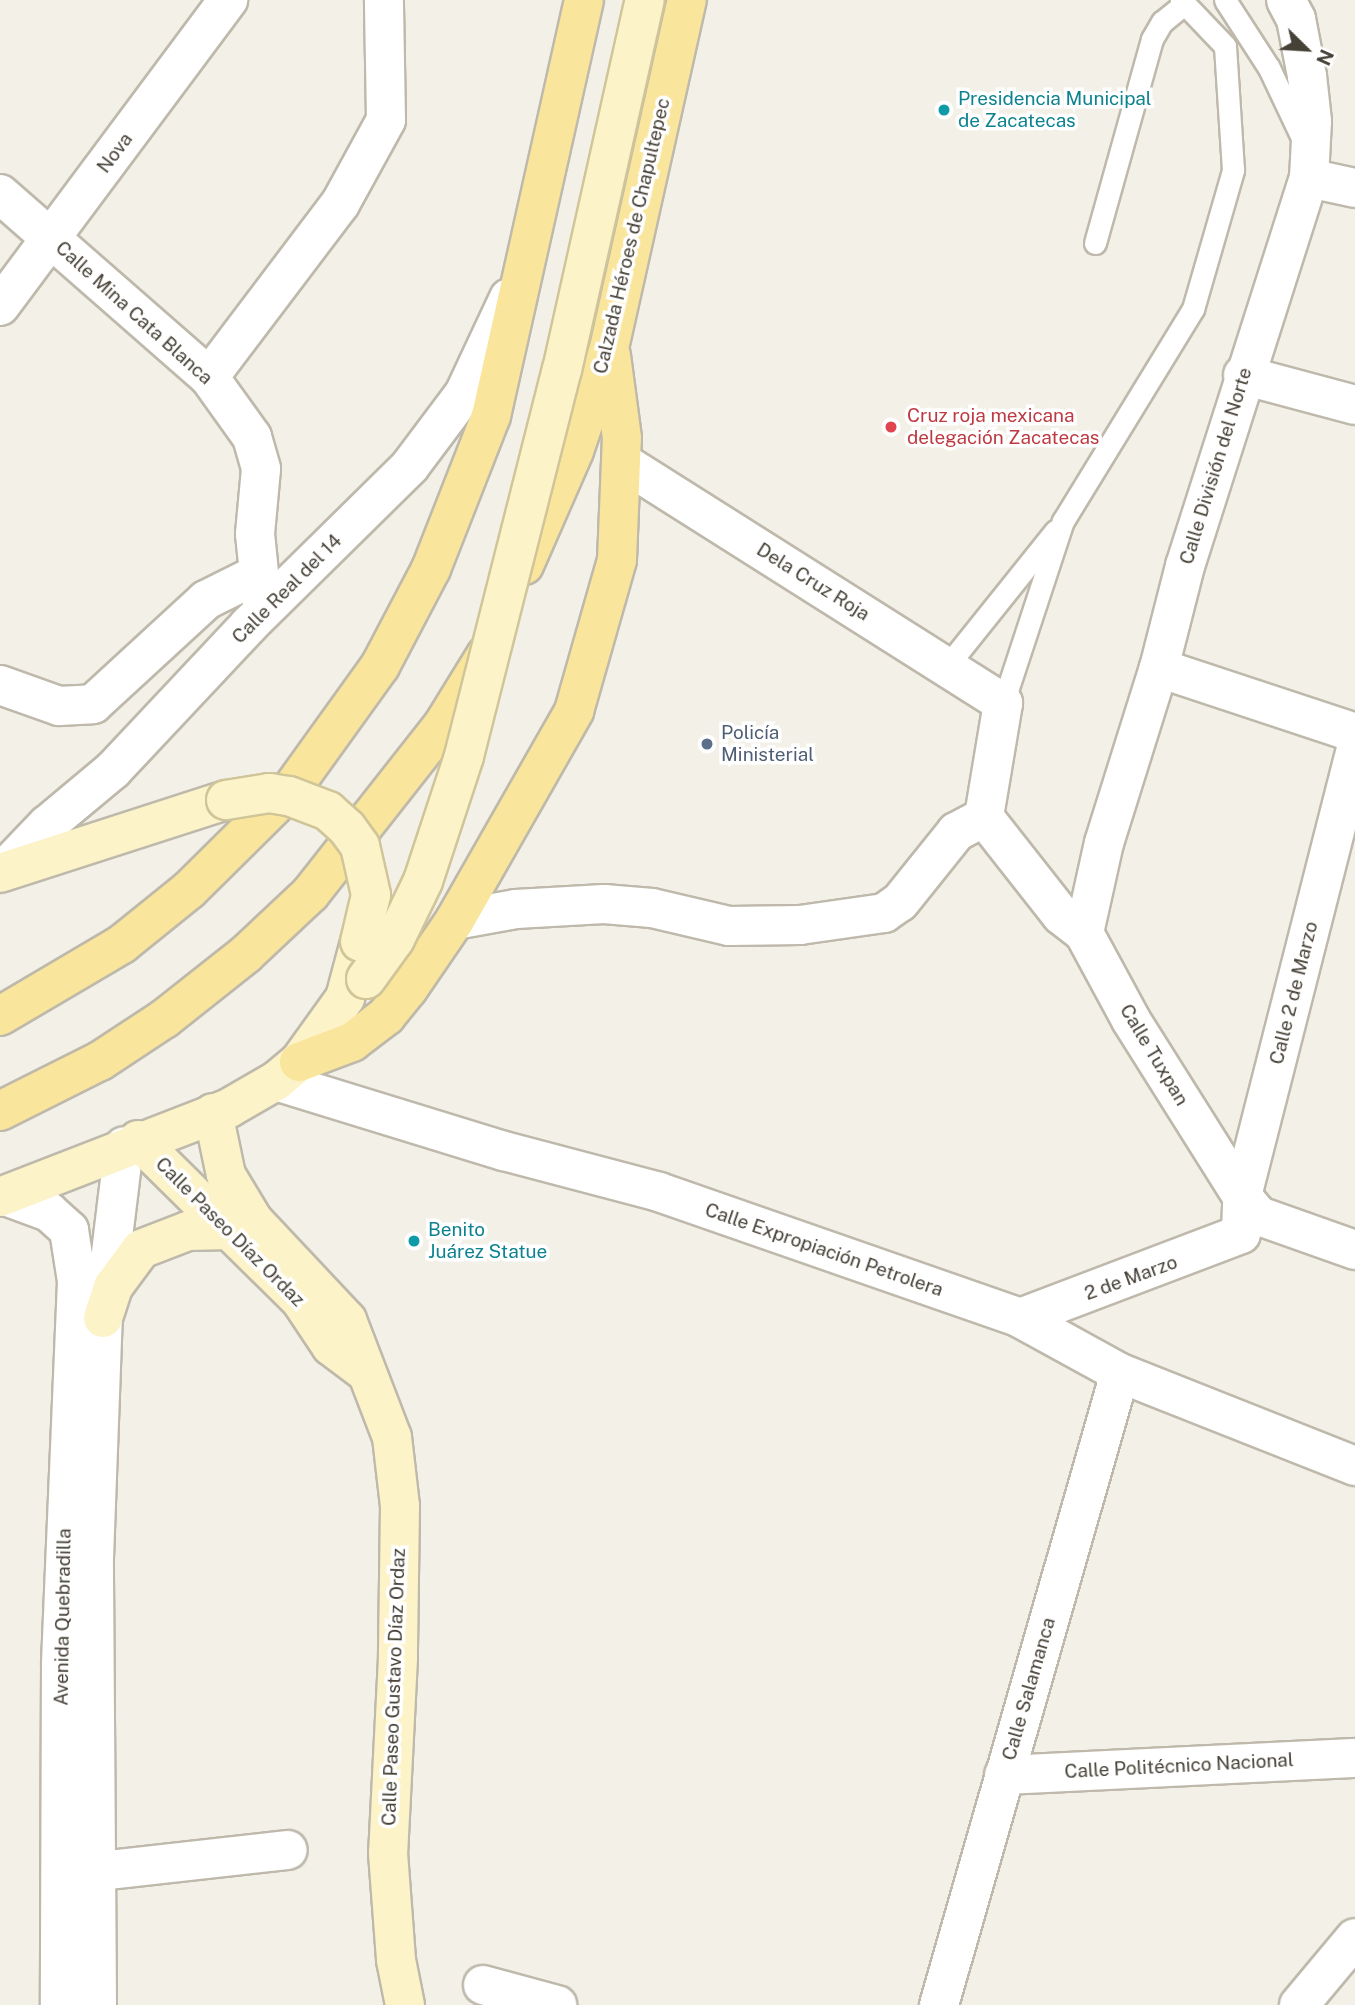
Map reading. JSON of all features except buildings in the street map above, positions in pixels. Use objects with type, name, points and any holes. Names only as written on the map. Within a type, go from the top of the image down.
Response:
[{"type":"main road","points":[[0,1016],[122,944],[189,890],[293,787],[380,666],[431,569],[491,416],[584,0]]},
{"type":"main road","points":[[287,1072],[395,939],[423,881],[460,769],[562,370],[645,0]]},
{"type":"main road","name":"Calzada Héroes de Chapultepec","points":[[0,1111],[100,1061],[205,988],[310,894],[388,800],[443,725],[487,653],[574,451],[609,348],[687,0]]},
{"type":"main road","points":[[2,1196],[213,1113],[287,1072],[352,1042],[386,1016],[455,920],[574,711],[617,559],[622,462],[609,348]]},
{"type":"main road","points":[[2,872],[56,859],[226,800],[269,793],[289,796],[328,811],[347,828],[360,846],[371,895],[360,942],[355,988]]},
{"type":"main road","name":"Calle Paseo Díaz Ordaz","points":[[213,1113],[226,1175],[253,1220],[347,1320],[368,1373]]},
{"type":"main road","name":"Calle Paseo Díaz Ordaz","points":[[131,1143],[231,1230],[301,1301],[331,1346],[368,1373]]},
{"type":"main road","points":[[103,1318],[113,1287],[141,1249],[188,1231],[231,1230]]},
{"type":"main road","name":"Calle Paseo Gustavo Díaz Ordaz","points":[[368,1373],[391,1437],[400,1506],[398,1658],[387,1853],[396,1960],[405,2005]]},
{"type":"street","name":"Nova","points":[[0,306],[228,0]]},
{"type":"street","points":[[209,377],[340,204],[386,120],[384,0]]},
{"type":"street","name":"Calle División del Norte","points":[[1084,933],[1104,843],[1159,668],[1244,375],[1310,167],[1307,76],[1296,19],[1286,0]]},
{"type":"street","points":[[1310,167],[1355,188]]},
{"type":"street","name":"Calle Mina Cata Blanca","points":[[0,194],[209,377],[251,437],[261,469],[260,593]]},
{"type":"street","name":"Calle Real del 14","points":[[2,872],[47,825],[113,770],[260,593],[431,441],[464,394],[522,271]]},
{"type":"street","points":[[1244,375],[1355,405]]},
{"type":"street","name":"Dela Cruz Roja","points":[[622,462],[1003,704]]},
{"type":"street","points":[[0,685],[59,706],[93,704],[206,600],[260,593]]},
{"type":"street","points":[[1159,668],[1355,733]]},
{"type":"street","points":[[455,920],[516,909],[604,904],[652,908],[729,926],[800,925],[884,913],[900,902],[956,832],[984,817],[1003,704]]},
{"type":"street","name":"Calle 2 de Marzo","points":[[1241,1234],[1242,1196],[1349,804],[1355,752]]},
{"type":"street","name":"Calle Tuxpan","points":[[984,817],[1062,915],[1084,933],[1131,1020],[1242,1196],[1259,1216],[1355,1250]]},
{"type":"street","name":"Calle Expropiación Petrolera","points":[[287,1072],[504,1151],[659,1192],[1020,1318],[1120,1373],[1355,1466]]},
{"type":"street","name":"Avenida Quebradilla","points":[[78,1873],[103,1318],[110,1257],[131,1143]]},
{"type":"street","name":"Avenida Quebradilla","points":[[2,1196],[50,1212],[69,1230],[76,1281],[61,1666],[85,1998]]},
{"type":"street","name":"2 de Marzo","points":[[1020,1318],[1241,1234]]},
{"type":"street","name":"Calle Salamanca","points":[[939,2005],[1120,1373]]},
{"type":"street","name":"Calle Politécnico Nacional","points":[[1004,1775],[1355,1758]]},
{"type":"street","points":[[78,1873],[288,1850]]},
{"type":"street","points":[[1299,2005],[1355,1938]]},
{"type":"street","points":[[483,1984],[557,2005]]},
{"type":"lane","points":[[1225,0],[1269,68],[1310,167]]},
{"type":"lane","points":[[947,666],[1063,522],[1193,309],[1233,170],[1225,46],[1183,2],[1162,22],[1152,39],[1095,243]]},
{"type":"lane","points":[[1003,704],[1063,522]]},
{"type":"place","name":"Presidencia Municipal de Zacatecas","points":[[944,110]]},
{"type":"place","name":"Cruz roja mexicana delegación Zacatecas","points":[[891,427]]},
{"type":"place","name":"Policía Ministerial","points":[[707,744]]},
{"type":"place","name":"Benito Juárez Statue","points":[[414,1241]]}]
